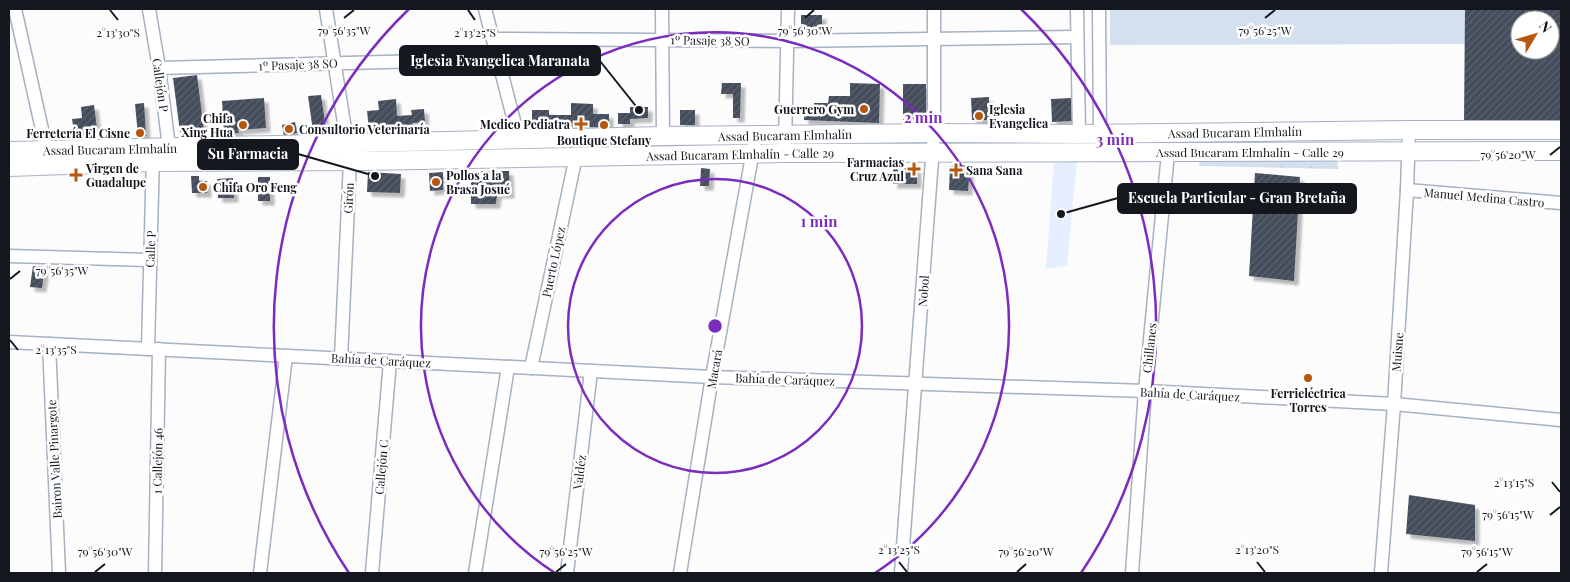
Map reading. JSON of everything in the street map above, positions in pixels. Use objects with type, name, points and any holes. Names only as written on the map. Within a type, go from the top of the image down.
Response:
[{"type":"main road","name":"Assad Bucaram Elmhalín","points":[[9,151],[48,158],[349,153],[519,140],[663,136],[1561,130]]},
{"type":"main road","name":"Assad Bucaram Elmhalín - Calle 29","points":[[349,153],[576,156],[932,151],[1168,153],[1561,151]]},
{"type":"main road","points":[[9,167],[48,158]]},
{"type":"street","points":[[15,9],[48,158]]},
{"type":"street","name":"Callejón P","points":[[149,9],[159,68],[161,155]]},
{"type":"street","name":"Girón","points":[[326,9],[349,153],[341,358]]},
{"type":"street","points":[[485,9],[519,140]]},
{"type":"street","points":[[662,9],[663,136]]},
{"type":"street","points":[[785,153],[788,9]]},
{"type":"street","name":"Nobol","points":[[901,573],[934,133],[934,9]]},
{"type":"street","points":[[1077,9],[1080,134]]},
{"type":"street","points":[[1100,9],[1100,134]]},
{"type":"street","name":"1º Pasaje 38 SO","points":[[492,39],[788,41],[1077,37]]},
{"type":"street","name":"1º Pasaje 38 SO","points":[[159,68],[497,58]]},
{"type":"street","name":"Muisne","points":[[1381,573],[1394,404],[1409,130]]},
{"type":"street","name":"Macará","points":[[680,573],[712,377],[755,135]]},
{"type":"street","name":"Chillanes","points":[[1132,573],[1145,391],[1168,153]]},
{"type":"street","name":"Calle P","points":[[153,349],[150,260],[161,155]]},
{"type":"street","name":"Puerto López","points":[[531,368],[576,156]]},
{"type":"street","name":"Manuel Medina Castro","points":[[1407,190],[1561,203]]},
{"type":"street","points":[[9,256],[150,260]]},
{"type":"street","name":"Bahía de Caráquez","points":[[9,342],[712,377],[1145,391],[1394,404],[1561,420]]},
{"type":"street","name":"Bairon Valle Pinargote","points":[[49,344],[59,573]]},
{"type":"street","name":"1 Callejón 46","points":[[153,349],[155,573]]},
{"type":"street","points":[[260,573],[286,356]]},
{"type":"street","name":"Callejón C","points":[[372,573],[390,361]]},
{"type":"street","points":[[475,573],[508,367]]},
{"type":"street","name":"Valdéz","points":[[567,573],[591,371]]},
{"type":"shaded area","points":[[1077,160],[1067,266],[1046,269],[1054,162]]},
{"type":"green space","points":[[1110,9],[1465,9],[1465,44],[1110,45]]},
{"type":"green space","points":[[1200,156],[1337,156],[1338,169],[1199,166]]},
{"type":"building","points":[[1465,9],[1561,9],[1561,121],[1464,121]]},
{"type":"building","points":[[801,15],[822,15],[822,32],[801,32]]},
{"type":"building","points":[[197,75],[204,131],[180,132],[173,78]]},
{"type":"building","points":[[722,83],[741,83],[740,118],[733,118],[733,94],[721,94]]},
{"type":"building","points":[[850,83],[880,84],[879,123],[804,120],[804,106],[814,106],[814,103],[828,103],[829,96],[850,96]]},
{"type":"building","points":[[903,84],[926,84],[926,120],[903,120]]},
{"type":"building","points":[[321,95],[326,129],[313,131],[308,96]]},
{"type":"building","points":[[989,97],[989,120],[972,120],[971,98]]},
{"type":"building","points":[[264,98],[266,128],[238,130],[239,133],[224,134],[222,101]]},
{"type":"building","points":[[1071,98],[1072,121],[1052,122],[1051,99]]},
{"type":"building","points":[[396,99],[397,116],[412,115],[411,110],[424,109],[425,122],[412,123],[413,126],[369,129],[367,111],[379,110],[378,101]]},
{"type":"building","points":[[144,103],[146,136],[138,136],[135,104]]},
{"type":"building","points":[[571,103],[593,104],[593,114],[609,114],[609,127],[532,127],[532,110],[549,110],[549,115],[571,115]]},
{"type":"building","points":[[94,105],[98,136],[75,138],[72,119],[82,118],[81,107]]},
{"type":"building","points":[[630,107],[648,107],[648,118],[630,119],[630,124],[618,124],[618,113],[630,113]]},
{"type":"building","points":[[680,110],[695,110],[695,125],[680,125]]},
{"type":"building","points":[[504,120],[505,129],[494,130],[492,121]]},
{"type":"building","name":"Consultorio Veterinaría","points":[[295,122],[297,133],[284,136],[282,125]]},
{"type":"building","points":[[954,165],[970,166],[968,191],[949,190],[950,167]]},
{"type":"building","points":[[701,168],[710,169],[709,186],[700,186]]},
{"type":"building","points":[[893,168],[917,168],[917,184],[893,184]]},
{"type":"building","points":[[471,171],[509,171],[510,194],[497,194],[496,204],[471,204]]},
{"type":"building","points":[[368,172],[401,174],[400,193],[367,192]]},
{"type":"building","name":"Pollos a la Brasa Josué","points":[[443,172],[443,190],[430,191],[429,173]]},
{"type":"building","points":[[1255,173],[1300,177],[1294,281],[1249,276]]},
{"type":"building","points":[[191,176],[199,176],[199,181],[207,181],[207,193],[192,193]]},
{"type":"building","points":[[258,177],[270,177],[270,201],[258,201]]},
{"type":"building","points":[[233,178],[234,198],[218,198],[217,179]]},
{"type":"building","points":[[33,266],[45,267],[42,288],[30,287]]},
{"type":"building","points":[[1409,495],[1475,505],[1475,541],[1406,534]]},
{"type":"place","name":"Guerrero Gym","points":[[864,109]]},
{"type":"place","name":"Iglesia Evangelica Maranata","points":[[639,110]]},
{"type":"place","name":"Iglesia Evangelica","points":[[979,116]]},
{"type":"place","name":"Medico Pediatra","points":[[581,124]]},
{"type":"place","name":"Chifa Xing Hua","points":[[243,125]]},
{"type":"place","name":"Boutique Stefany","points":[[604,125]]},
{"type":"place","name":"Consultorio Veterinaría","points":[[289,129]]},
{"type":"place","name":"Ferretería El Cisne","points":[[140,133]]},
{"type":"place","name":"Farmacias Cruz Azul","points":[[914,169]]},
{"type":"place","name":"Sana Sana","points":[[956,170]]},
{"type":"place","name":"Virgen de Guadalupe","points":[[76,175]]},
{"type":"place","name":"Su Farmacia","points":[[375,176]]},
{"type":"place","name":"Pollos a la Brasa Josué","points":[[436,182]]},
{"type":"place","name":"Chifa Oro Feng","points":[[203,187]]},
{"type":"place","name":"Escuela Particular - Gran Bretaña","points":[[1061,214]]},
{"type":"place","name":"Ferrieléctrica Torres","points":[[1308,378]]}]
